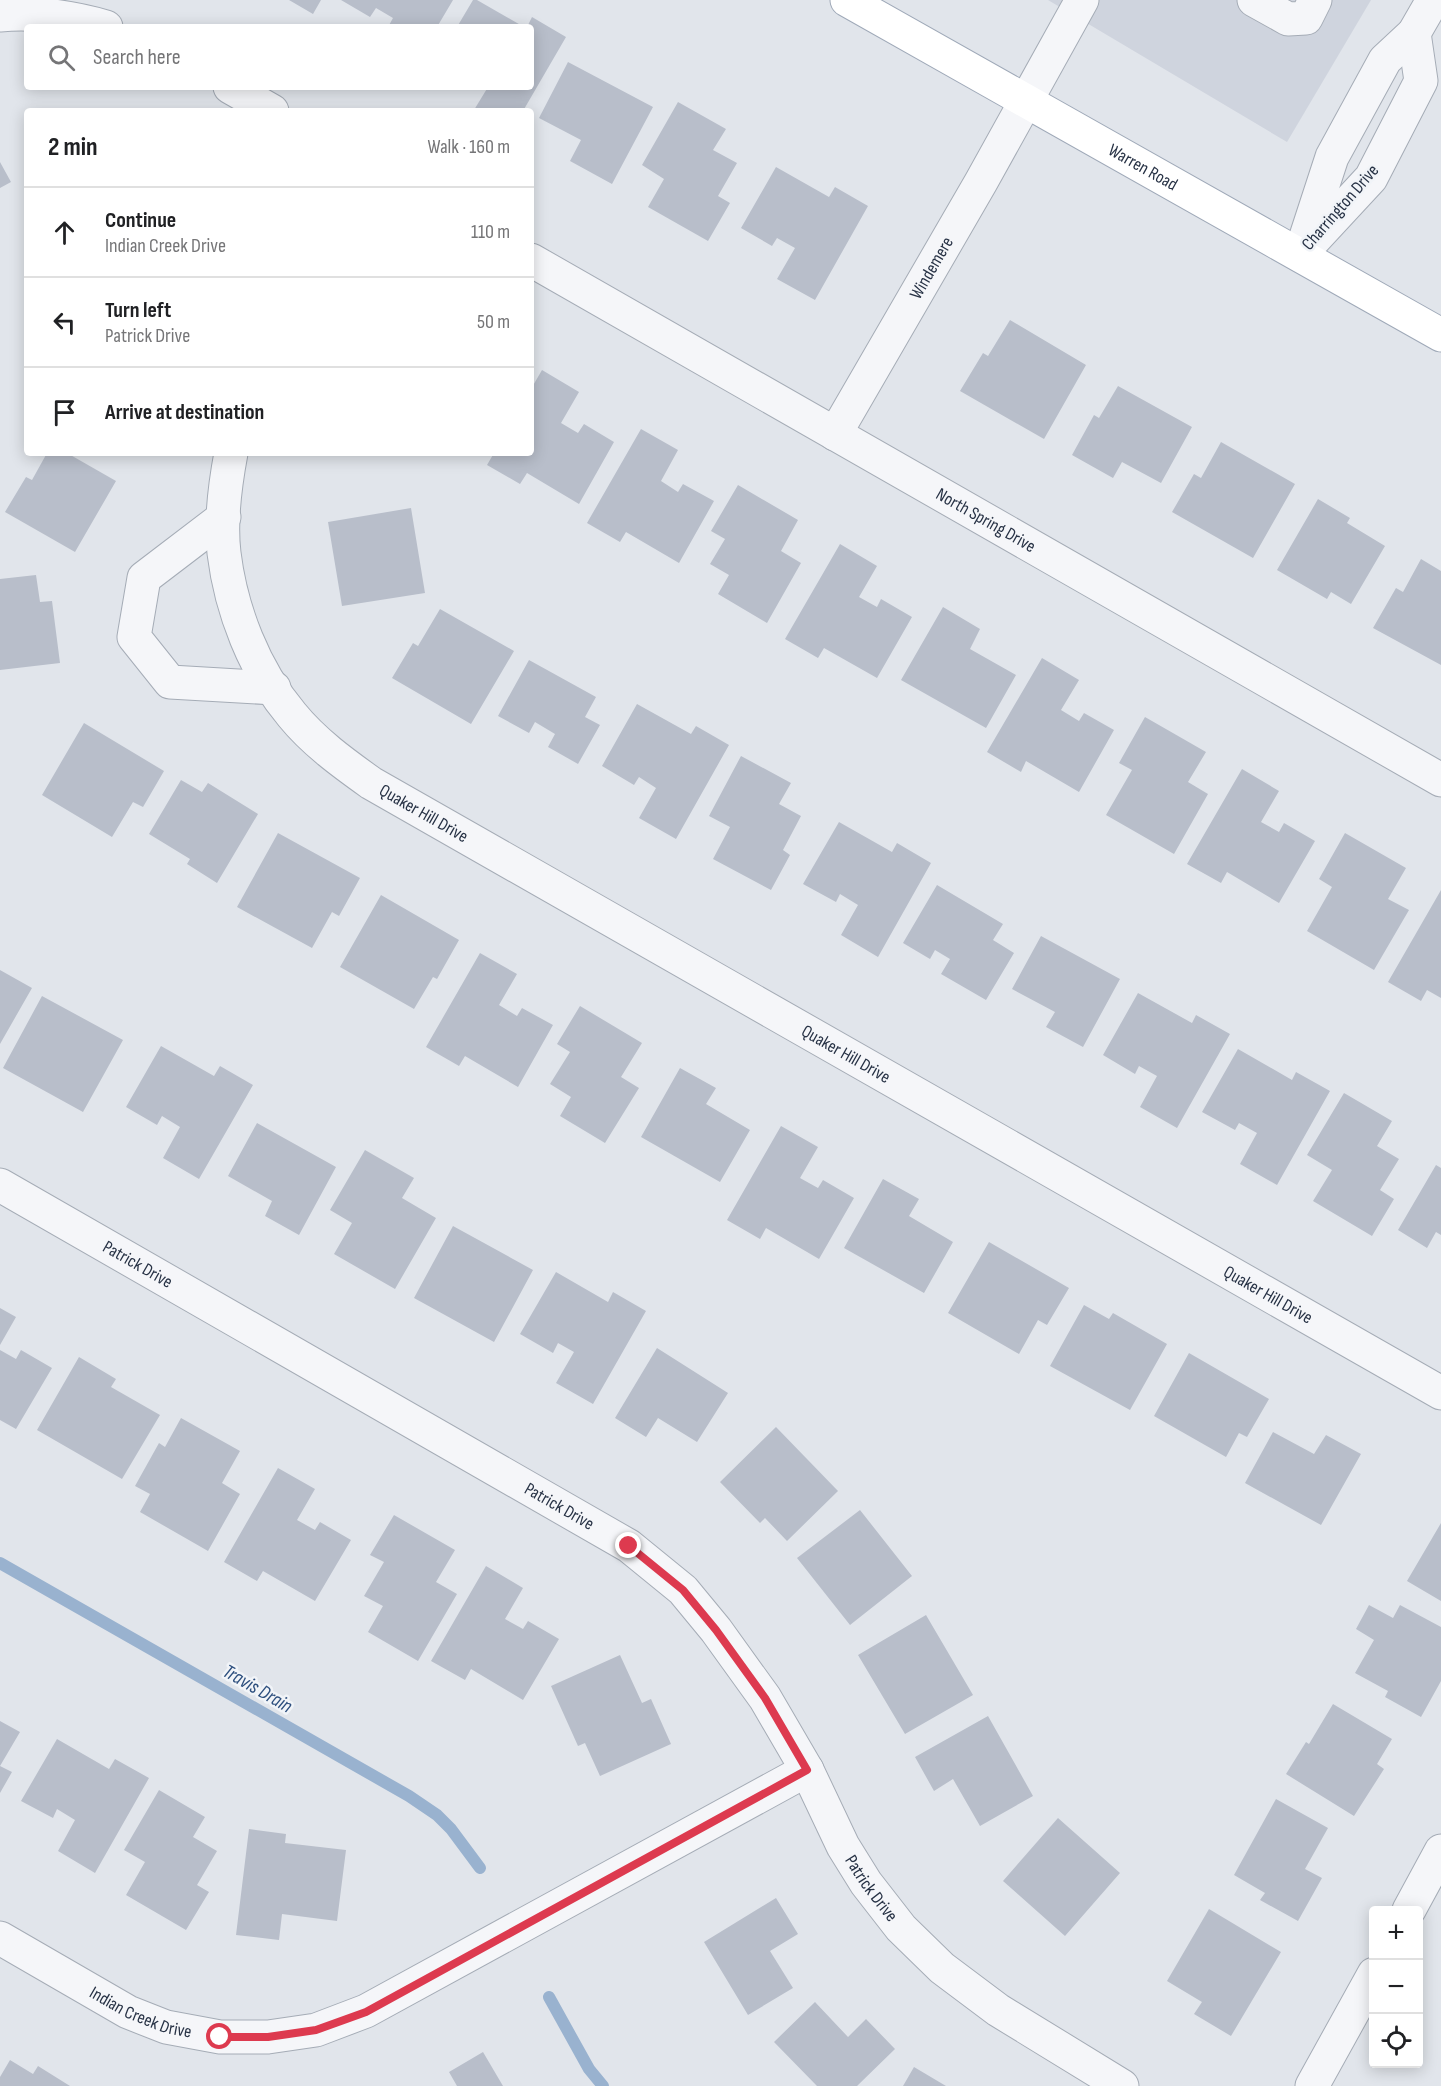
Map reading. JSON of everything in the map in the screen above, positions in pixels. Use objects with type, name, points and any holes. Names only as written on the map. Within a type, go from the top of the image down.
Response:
[{"type":"main road","name":"Warren Road","points":[[847,0],[1441,335]]},
{"type":"street","name":"Windemere","points":[[835,434],[1083,0]]},
{"type":"street","points":[[1254,0],[1288,19],[1306,18],[1315,0]]},
{"type":"street","name":"Charrington Drive","points":[[1300,255],[1332,157],[1385,60],[1414,33],[1433,0]]},
{"type":"street","points":[[0,15],[21,13],[80,19],[96,24]]},
{"type":"street","name":"Charrington Drive","points":[[1300,255],[1371,178],[1421,81],[1414,33]]},
{"type":"street","points":[[235,90],[267,108]]},
{"type":"street","name":"North Spring Drive","points":[[534,262],[1441,780]]},
{"type":"street","name":"Quaker Hill Drive","points":[[230,456],[224,493],[224,552],[236,612],[261,669],[291,715],[331,754],[371,783],[1441,1393]]},
{"type":"street","points":[[224,517],[144,578],[135,636],[170,682],[274,688]]},
{"type":"street","name":"Patrick Drive","points":[[0,1185],[629,1546],[683,1590],[716,1630],[765,1698],[807,1770],[843,1846],[866,1883],[901,1928],[942,1968],[998,2010],[1122,2086]]},
{"type":"street","name":"Indian Creek Drive","points":[[0,1938],[128,2012],[165,2027],[220,2037],[268,2037],[316,2030],[366,2012],[807,1770]]},
{"type":"street","points":[[1411,1906],[1441,1851]]},
{"type":"street","points":[[1312,2086],[1369,1983]]},
{"type":"shaded area","points":[[1048,0],[1371,0],[1287,142]]},
{"type":"building","points":[[289,0],[321,0],[313,14]]},
{"type":"building","points":[[341,0],[453,0],[439,24],[390,24],[393,18],[376,8],[370,17]]},
{"type":"building","points":[[473,0],[477,0],[519,24],[459,24]]},
{"type":"building","points":[[532,17],[566,37],[525,108],[475,108],[486,90],[534,90],[534,24],[528,24]]},
{"type":"building","points":[[568,62],[653,107],[612,184],[570,161],[581,140],[539,118]]},
{"type":"building","points":[[678,102],[726,129],[713,150],[737,163],[718,196],[730,203],[708,241],[648,207],[664,179],[642,165]]},
{"type":"building","points":[[0,162],[11,182],[0,188]]},
{"type":"building","points":[[776,167],[829,197],[835,187],[868,206],[815,300],[777,279],[795,248],[777,238],[772,246],[741,228]]},
{"type":"building","points":[[1010,320],[1086,365],[1044,439],[960,391],[983,353],[988,356]]},
{"type":"building","points":[[542,370],[579,392],[561,423],[578,433],[584,424],[614,442],[579,504],[527,473],[520,484],[487,465],[492,456],[534,456],[534,384]]},
{"type":"building","points":[[1118,386],[1192,427],[1161,483],[1122,462],[1113,478],[1072,455],[1094,415],[1099,418]]},
{"type":"building","points":[[641,429],[678,450],[661,481],[678,492],[683,484],[714,501],[679,563],[626,532],[620,542],[587,523]]},
{"type":"building","points":[[1221,442],[1295,484],[1253,558],[1172,512],[1194,474],[1201,478]]},
{"type":"building","points":[[45,456],[72,456],[116,481],[75,552],[5,512],[26,477],[32,480]]},
{"type":"building","points":[[738,485],[798,520],[781,551],[801,563],[767,623],[718,594],[729,575],[710,564],[725,539],[711,531]]},
{"type":"building","points":[[1318,499],[1350,518],[1347,523],[1385,546],[1351,604],[1331,592],[1327,599],[1277,570]]},
{"type":"building","points":[[411,508],[425,593],[342,606],[328,522]]},
{"type":"building","points":[[840,544],[877,566],[859,597],[877,607],[881,599],[912,617],[877,678],[824,648],[818,658],[785,639]]},
{"type":"building","points":[[1421,559],[1441,571],[1441,665],[1373,628],[1396,588],[1403,592]]},
{"type":"building","points":[[36,575],[40,602],[52,601],[60,663],[0,670],[0,579]]},
{"type":"building","points":[[943,607],[980,629],[970,649],[1016,675],[986,728],[901,680]]},
{"type":"building","points":[[440,609],[514,651],[471,724],[392,678],[413,643],[418,646]]},
{"type":"building","points":[[1042,658],[1079,680],[1061,710],[1079,721],[1084,713],[1114,730],[1079,792],[1026,761],[1021,772],[987,752]]},
{"type":"building","points":[[529,660],[596,697],[585,717],[600,725],[578,764],[548,747],[555,734],[535,722],[529,733],[498,716]]},
{"type":"building","points":[[637,704],[691,734],[696,726],[729,745],[676,839],[639,818],[656,788],[639,777],[634,785],[602,766]]},
{"type":"building","points":[[1145,717],[1206,752],[1188,782],[1208,794],[1174,854],[1106,815],[1132,770],[1119,763]]},
{"type":"building","points":[[84,723],[164,771],[143,807],[133,802],[112,837],[42,795]]},
{"type":"building","points":[[741,756],[791,783],[779,804],[801,816],[783,850],[790,855],[771,890],[713,859],[730,827],[709,816]]},
{"type":"building","points":[[1242,769],[1279,791],[1261,822],[1279,832],[1284,823],[1315,841],[1279,903],[1227,872],[1221,883],[1187,864]]},
{"type":"building","points":[[181,780],[202,792],[208,783],[258,814],[217,883],[187,864],[190,859],[149,834]]},
{"type":"building","points":[[839,822],[892,852],[897,843],[931,863],[878,957],[841,935],[858,905],[840,894],[836,902],[803,884]]},
{"type":"building","points":[[278,833],[360,878],[339,916],[332,912],[312,948],[237,907]]},
{"type":"building","points":[[1345,833],[1406,868],[1388,899],[1409,910],[1374,970],[1307,931],[1332,887],[1319,879]]},
{"type":"building","points":[[937,885],[1003,924],[993,940],[1014,953],[986,1000],[941,974],[950,959],[935,950],[930,959],[903,943]]},
{"type":"building","points":[[1441,890],[1441,998],[1427,990],[1421,1001],[1388,982]]},
{"type":"building","points":[[381,895],[459,940],[437,979],[433,977],[414,1009],[340,967]]},
{"type":"building","points":[[1041,936],[1120,979],[1083,1047],[1046,1027],[1055,1012],[1012,989]]},
{"type":"building","points":[[480,953],[517,974],[499,1005],[517,1016],[522,1008],[553,1025],[518,1087],[465,1056],[459,1066],[426,1047]]},
{"type":"building","points":[[0,970],[32,988],[0,1044]]},
{"type":"building","points":[[1138,993],[1192,1023],[1196,1015],[1230,1034],[1177,1128],[1140,1107],[1157,1076],[1139,1066],[1135,1074],[1103,1055]]},
{"type":"building","points":[[42,996],[123,1040],[83,1112],[3,1068]]},
{"type":"building","points":[[580,1006],[642,1043],[621,1077],[639,1088],[605,1143],[560,1116],[571,1097],[550,1084],[570,1052],[557,1044]]},
{"type":"building","points":[[161,1046],[214,1076],[220,1066],[253,1085],[199,1179],[163,1158],[180,1127],[162,1116],[157,1125],[126,1107]]},
{"type":"building","points":[[1238,1049],[1292,1080],[1296,1072],[1330,1091],[1277,1185],[1240,1164],[1257,1133],[1239,1123],[1235,1130],[1202,1112]]},
{"type":"building","points":[[680,1068],[716,1088],[706,1104],[750,1130],[720,1182],[641,1137]]},
{"type":"building","points":[[1344,1093],[1392,1121],[1377,1146],[1399,1159],[1380,1190],[1394,1199],[1372,1236],[1313,1201],[1332,1170],[1307,1155]]},
{"type":"building","points":[[257,1123],[336,1167],[299,1235],[265,1216],[272,1201],[228,1176]]},
{"type":"building","points":[[781,1126],[818,1147],[800,1178],[818,1188],[823,1180],[854,1198],[819,1259],[766,1228],[760,1239],[727,1220]]},
{"type":"building","points":[[365,1150],[414,1178],[402,1198],[436,1218],[395,1289],[334,1254],[352,1223],[330,1210]]},
{"type":"building","points":[[1436,1165],[1441,1168],[1441,1235],[1436,1232],[1427,1248],[1398,1230]]},
{"type":"building","points":[[883,1179],[919,1199],[909,1216],[953,1242],[924,1293],[844,1248]]},
{"type":"building","points":[[453,1226],[533,1270],[494,1342],[414,1298]]},
{"type":"building","points":[[989,1242],[1069,1288],[1047,1325],[1038,1320],[1019,1354],[948,1313]]},
{"type":"building","points":[[556,1272],[608,1302],[613,1292],[646,1311],[593,1404],[556,1383],[574,1352],[558,1343],[553,1353],[520,1334]]},
{"type":"building","points":[[1084,1305],[1109,1319],[1113,1313],[1167,1344],[1130,1410],[1050,1366]]},
{"type":"building","points":[[0,1308],[16,1317],[0,1345]]},
{"type":"building","points":[[657,1348],[728,1393],[697,1442],[658,1418],[646,1437],[615,1418]]},
{"type":"building","points":[[0,1350],[16,1359],[21,1350],[52,1368],[16,1429],[0,1420]]},
{"type":"building","points":[[1189,1353],[1269,1399],[1247,1437],[1239,1433],[1226,1457],[1154,1416]]},
{"type":"building","points":[[79,1357],[116,1379],[111,1387],[160,1415],[122,1479],[37,1430]]},
{"type":"building","points":[[181,1418],[240,1451],[222,1483],[240,1494],[208,1551],[140,1512],[150,1494],[135,1486],[159,1443],[165,1447]]},
{"type":"building","points":[[776,1427],[838,1491],[787,1541],[765,1518],[760,1523],[720,1482]]},
{"type":"building","points":[[1273,1432],[1314,1454],[1326,1435],[1361,1454],[1321,1525],[1245,1483]]},
{"type":"building","points":[[278,1468],[315,1489],[297,1520],[315,1530],[320,1522],[351,1540],[315,1601],[263,1571],[257,1581],[224,1562]]},
{"type":"building","points":[[860,1510],[912,1576],[850,1625],[797,1558]]},
{"type":"building","points":[[394,1515],[455,1550],[436,1582],[457,1594],[418,1661],[368,1632],[383,1606],[364,1596],[384,1562],[370,1555]]},
{"type":"building","points":[[1441,1523],[1441,1601],[1407,1581]]},
{"type":"building","points":[[486,1566],[523,1588],[505,1619],[523,1629],[528,1621],[559,1639],[523,1700],[471,1669],[465,1680],[431,1661]]},
{"type":"building","points":[[1369,1605],[1393,1618],[1400,1605],[1441,1627],[1441,1681],[1421,1717],[1385,1697],[1388,1691],[1355,1673],[1374,1640],[1356,1629]]},
{"type":"building","points":[[926,1615],[973,1695],[905,1734],[858,1655]]},
{"type":"building","points":[[620,1655],[642,1703],[651,1699],[671,1744],[600,1776],[585,1743],[578,1746],[551,1686]]},
{"type":"building","points":[[1333,1704],[1392,1739],[1377,1764],[1384,1769],[1354,1816],[1286,1774],[1306,1742],[1309,1744]]},
{"type":"building","points":[[988,1716],[1033,1796],[980,1826],[953,1779],[934,1791],[915,1757]]},
{"type":"building","points":[[0,1721],[20,1732],[0,1766]]},
{"type":"building","points":[[57,1739],[109,1769],[115,1759],[149,1778],[95,1873],[58,1851],[75,1820],[57,1809],[53,1818],[21,1801]]},
{"type":"building","points":[[0,1766],[12,1772],[0,1793]]},
{"type":"building","points":[[159,1790],[205,1817],[193,1837],[217,1851],[197,1885],[209,1892],[186,1930],[126,1895],[145,1862],[124,1850]]},
{"type":"building","points":[[1276,1799],[1328,1828],[1305,1869],[1322,1878],[1298,1921],[1260,1900],[1265,1893],[1234,1875]]},
{"type":"building","points":[[1058,1818],[1120,1873],[1065,1936],[1003,1881]]},
{"type":"building","points":[[249,1829],[286,1834],[285,1843],[346,1850],[337,1921],[282,1914],[279,1940],[236,1935]]},
{"type":"building","points":[[776,1898],[798,1934],[770,1951],[793,1988],[748,2015],[704,1942]]},
{"type":"building","points":[[1209,1909],[1281,1952],[1231,2036],[1194,2014],[1202,2002],[1167,1981]]},
{"type":"building","points":[[815,2002],[848,2037],[866,2019],[895,2049],[857,2086],[817,2086],[774,2042]]},
{"type":"building","points":[[483,2052],[503,2086],[457,2086],[449,2072]]},
{"type":"building","points":[[10,2060],[33,2074],[38,2066],[70,2086],[0,2086],[0,2077]]},
{"type":"building","points":[[914,2067],[946,2086],[903,2086]]},
{"type":"waterway","name":"Travis Drain","points":[[0,1563],[409,1796],[437,1815],[451,1829],[480,1868]]},
{"type":"waterway","name":"Travis Drain","points":[[549,1997],[589,2069],[603,2086]]},
{"type":"route","points":[[220,2037],[268,2037],[316,2030],[366,2012],[807,1770],[765,1698],[716,1630],[683,1590],[629,1546]]}]
